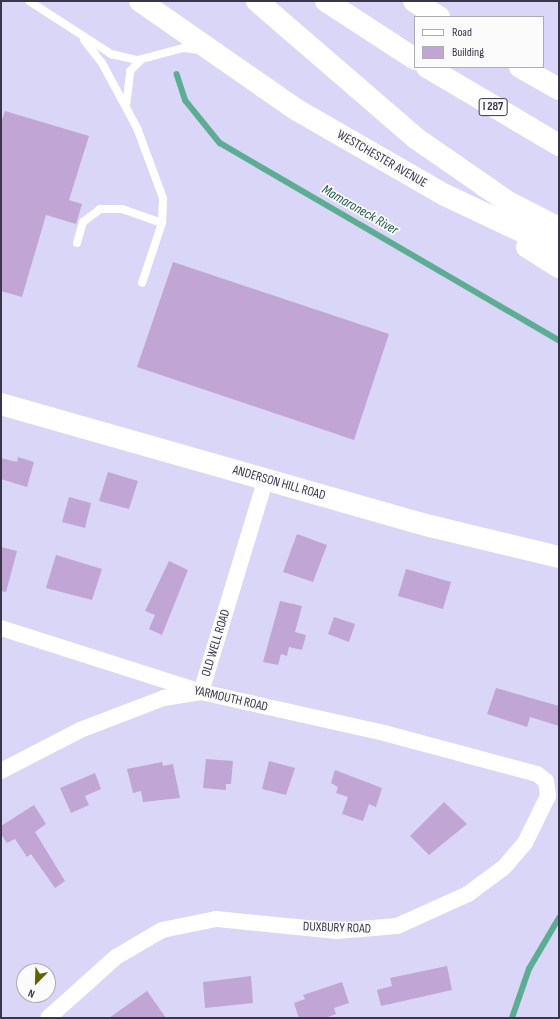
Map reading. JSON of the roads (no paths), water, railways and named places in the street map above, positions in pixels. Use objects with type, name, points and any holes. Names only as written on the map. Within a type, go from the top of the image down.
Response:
[{"type":"main road","name":"WESTCHESTER AVENUE","points":[[140,1],[214,54],[297,110],[445,195],[559,249]]},
{"type":"main road","points":[[257,1],[417,139],[508,202],[559,228]]},
{"type":"main road","points":[[326,1],[414,58]]},
{"type":"main road","points":[[414,1],[437,16]]},
{"type":"main road","name":"I 287","points":[[429,68],[559,146]]},
{"type":"main road","points":[[522,68],[559,90]]},
{"type":"main road","points":[[445,195],[559,267]]},
{"type":"main road","name":"ANDERSON HILL ROAD","points":[[1,404],[496,544],[559,557]]},
{"type":"street","name":"OLD WELL ROAD","points":[[1,771],[80,730],[164,698],[201,692],[266,478]]},
{"type":"street","name":"YARMOUTH ROAD","points":[[1,628],[201,692],[465,755]]},
{"type":"street","name":"DUXBURY ROAD","points":[[48,1018],[116,957],[162,930],[216,919],[337,931],[374,930],[397,926],[468,894],[503,868],[524,843],[548,796],[546,781],[537,774],[465,755]]},
{"type":"lane","points":[[30,1],[84,40],[111,54],[143,59],[183,48],[214,54]]},
{"type":"lane","points":[[84,40],[96,53],[126,107],[164,198],[162,223],[142,283]]},
{"type":"lane","points":[[126,107],[130,71],[143,59]]},
{"type":"lane","points":[[77,243],[83,222],[100,210],[122,209],[162,223]]},
{"type":"waterway","name":"Mamaroneck River","points":[[177,74],[186,101],[220,143],[559,340]]},
{"type":"waterway","points":[[512,1018],[529,969],[559,918]]}]
